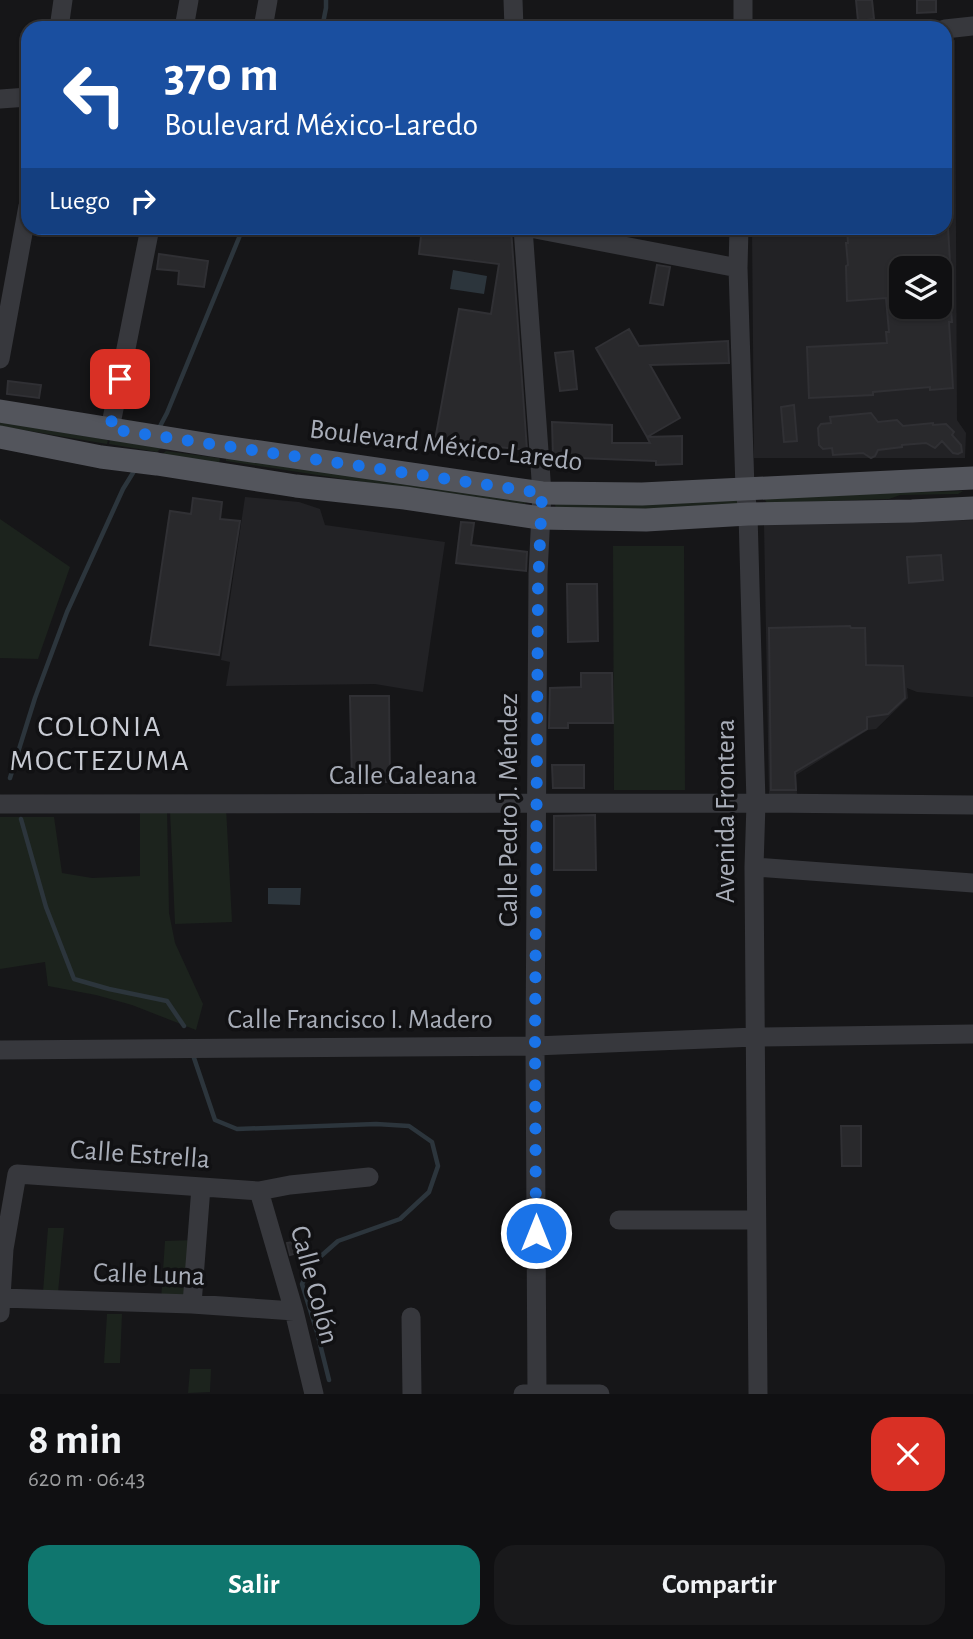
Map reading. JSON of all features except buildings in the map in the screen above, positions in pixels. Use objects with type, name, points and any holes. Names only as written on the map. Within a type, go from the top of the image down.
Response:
[{"type":"main road","name":"Boulevard México-Laredo","points":[[0,411],[542,493],[642,494],[973,478]]},
{"type":"main road","name":"Boulevard México-Laredo","points":[[0,437],[101,457],[540,518],[646,520],[748,514],[973,508]]},
{"type":"main road","points":[[0,444],[39,444]]},
{"type":"street","points":[[60,21],[63,0]]},
{"type":"street","points":[[185,21],[189,0]]},
{"type":"street","points":[[264,21],[268,0]]},
{"type":"street","points":[[513,0],[514,21]]},
{"type":"street","points":[[743,0],[743,21]]},
{"type":"street","points":[[952,28],[973,26]]},
{"type":"street","points":[[0,99],[21,98]]},
{"type":"street","points":[[0,359],[23,235]]},
{"type":"street","points":[[115,430],[149,235]]},
{"type":"street","name":"Calle Pedro J. Méndez","points":[[524,235],[542,493],[535,1046],[537,1394]]},
{"type":"street","points":[[566,235],[738,268]]},
{"type":"street","name":"Avenida Frontera","points":[[739,235],[756,803],[754,867],[758,1394]]},
{"type":"street","name":"Calle Galeana","points":[[0,804],[973,805]]},
{"type":"street","points":[[754,867],[973,883]]},
{"type":"street","name":"Calle Francisco I. Madero","points":[[0,1049],[535,1046],[755,1037],[973,1034]]},
{"type":"street","name":"Calle Estrella","points":[[1,1305],[5,1249],[17,1174],[259,1191],[369,1177]]},
{"type":"street","points":[[192,1304],[201,1187]]},
{"type":"street","name":"Calle Colón","points":[[259,1191],[294,1311],[314,1394]]},
{"type":"street","points":[[619,1220],[756,1220]]},
{"type":"street","name":"Calle Luna","points":[[1,1305],[192,1304],[294,1311]]},
{"type":"street","points":[[411,1317],[412,1394]]},
{"type":"street","points":[[523,1394],[600,1394]]},
{"type":"shaded area","points":[[952,40],[955,40],[957,420],[966,433],[965,458],[754,458],[752,235],[952,235]]},
{"type":"shaded area","points":[[453,270],[487,276],[484,294],[450,289]]},
{"type":"shaded area","points":[[0,422],[108,440],[107,444],[0,426]]},
{"type":"shaded area","points":[[110,440],[161,448],[157,452],[109,444]]},
{"type":"shaded area","points":[[166,451],[220,459],[219,463],[161,455]]},
{"type":"shaded area","points":[[226,458],[527,501],[525,504],[448,495],[226,461]]},
{"type":"shaded area","points":[[963,491],[958,494],[900,495],[889,499],[767,503],[765,500],[766,496]]},
{"type":"shaded area","points":[[245,497],[299,502],[320,509],[325,525],[445,542],[423,692],[375,684],[226,686],[230,662],[221,660]]},
{"type":"shaded area","points":[[739,499],[741,505],[658,509],[556,508],[554,502]]},
{"type":"shaded area","points":[[0,519],[70,567],[38,659],[0,658]]},
{"type":"shaded area","points":[[973,520],[973,697],[917,692],[907,688],[908,698],[876,729],[868,730],[796,775],[797,794],[769,795],[764,524]]},
{"type":"shaded area","points":[[613,546],[684,546],[685,790],[614,790]]},
{"type":"shaded area","points":[[226,807],[232,922],[175,924],[170,810]]},
{"type":"shaded area","points":[[167,808],[169,913],[175,943],[203,1004],[196,1030],[132,1005],[48,986],[45,962],[0,969],[0,817],[54,817],[62,873],[92,878],[140,876],[140,809]]},
{"type":"shaded area","points":[[268,888],[301,888],[300,905],[268,904]]},
{"type":"shaded area","points":[[48,1228],[64,1228],[58,1293],[43,1292]]},
{"type":"shaded area","points":[[194,1240],[190,1301],[161,1300],[165,1241]]},
{"type":"shaded area","points":[[107,1314],[122,1314],[120,1363],[104,1363]]},
{"type":"shaded area","points":[[190,1369],[211,1369],[210,1392],[188,1393]]},
{"type":"waterway","points":[[323,21],[326,0]]},
{"type":"waterway","points":[[158,430],[240,235]]},
{"type":"waterway","points":[[10,778],[35,698],[67,612],[123,489],[136,468]]},
{"type":"waterway","points":[[21,819],[46,907],[74,979],[167,1001],[184,1026]]},
{"type":"waterway","points":[[193,1055],[215,1120],[237,1129],[376,1124],[409,1126],[432,1142],[438,1166],[429,1192],[400,1219],[338,1241],[312,1264],[302,1284],[329,1380]]},
{"type":"district","name":"COLONIA MOCTEZUMA","points":[[100,744]]},
{"type":"route","points":[[120,379],[110,429],[542,493],[538,588],[536,1233]]}]
